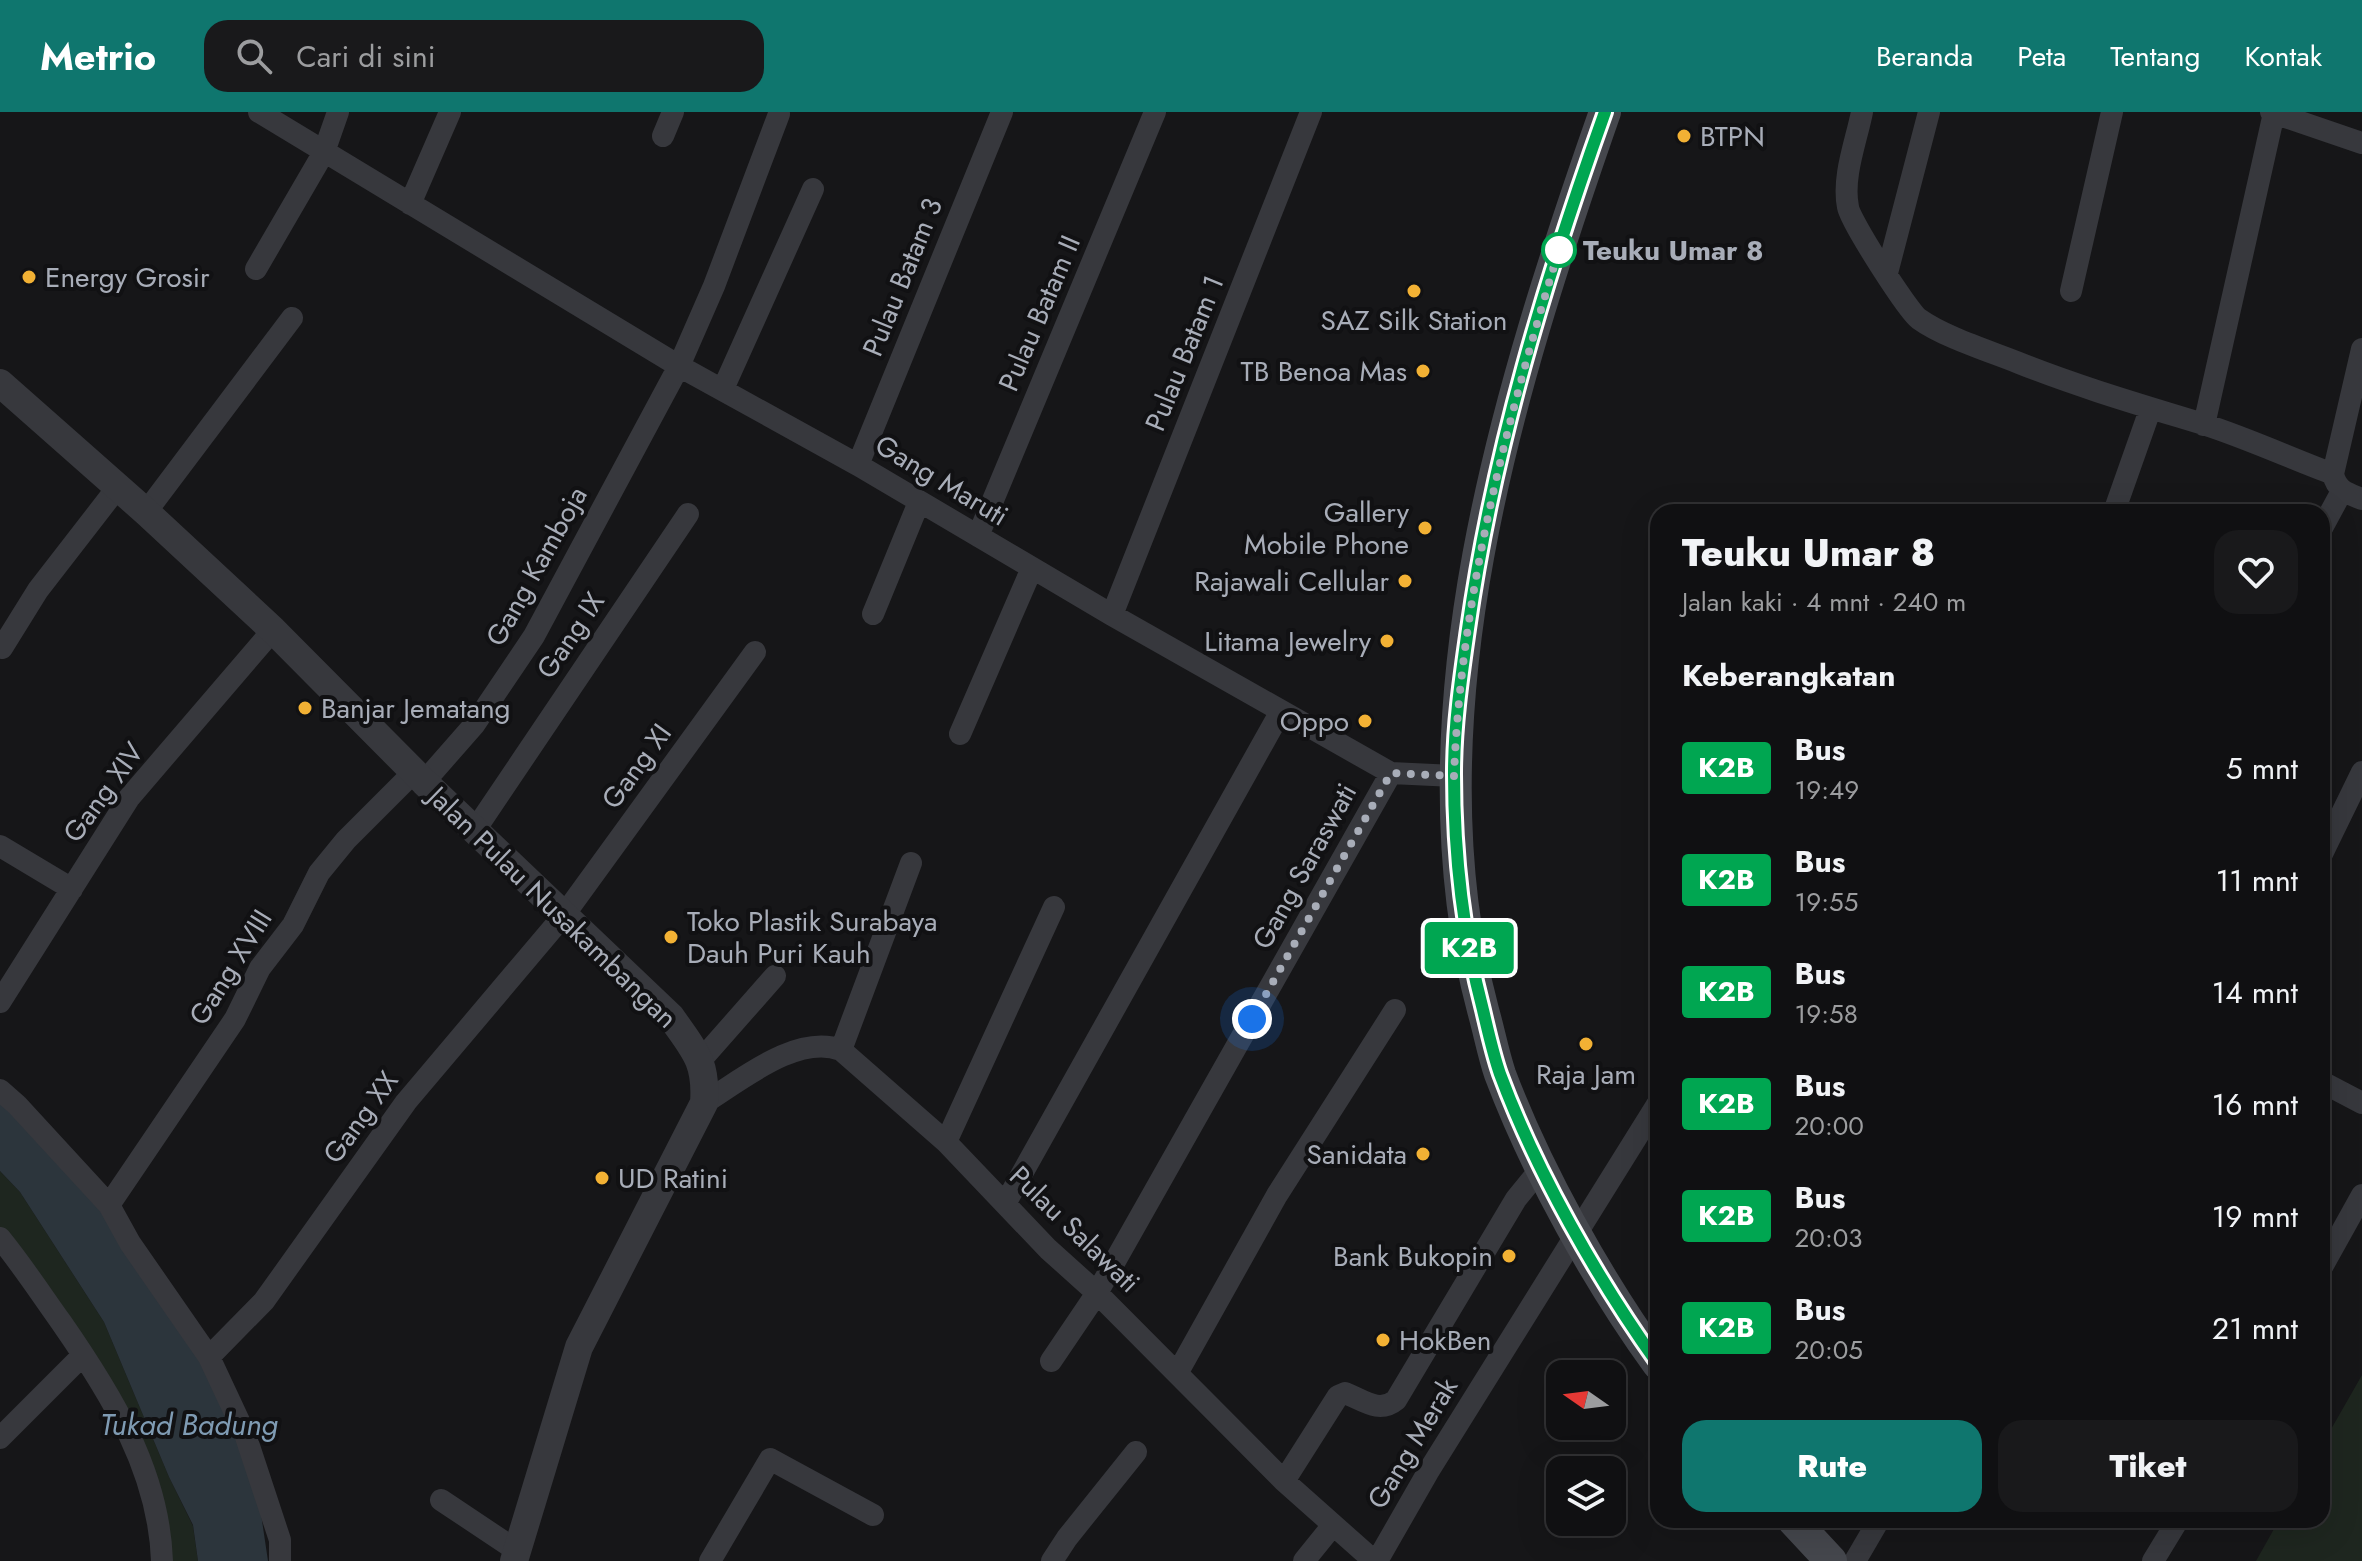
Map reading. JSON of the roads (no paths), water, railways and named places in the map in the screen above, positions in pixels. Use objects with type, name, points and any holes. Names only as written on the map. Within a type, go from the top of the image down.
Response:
[{"type":"main road","points":[[1605,112],[1533,335],[1490,498],[1477,565],[1456,716],[1454,776],[1460,888],[1471,967],[1500,1073],[1542,1167],[1623,1316],[1650,1353]]},
{"type":"main road","points":[[1800,1528],[1831,1561]]},
{"type":"street","name":"Gang Maruti","points":[[259,112],[679,366],[858,465],[1112,615],[1391,773],[1454,776]]},
{"type":"street","points":[[256,269],[324,152],[338,112]]},
{"type":"street","points":[[410,204],[450,112]]},
{"type":"street","points":[[663,136],[673,112]]},
{"type":"street","name":"Pulau Batam 3","points":[[858,465],[1002,112]]},
{"type":"street","name":"Pulau Batam II","points":[[978,536],[1155,112]]},
{"type":"street","name":"Pulau Batam 1","points":[[1112,615],[1311,112]]},
{"type":"street","points":[[1862,112],[1846,191],[1848,211],[1905,305],[1920,319],[2055,378],[2204,425],[2346,488]]},
{"type":"street","points":[[1887,273],[1929,112]]},
{"type":"street","points":[[2071,291],[2112,112]]},
{"type":"street","points":[[2204,425],[2272,113],[2362,143]]},
{"type":"street","name":"Gang Kamboja","points":[[419,777],[474,725],[534,636],[679,366],[714,286],[779,114]]},
{"type":"street","points":[[723,389],[813,189]]},
{"type":"street","points":[[146,512],[292,318]]},
{"type":"street","points":[[2330,515],[2346,488],[2362,349]]},
{"type":"street","name":"Jalan Pulau Nusakambangan","points":[[0,383],[273,630],[419,777],[671,1017],[701,1060]]},
{"type":"street","points":[[2117,504],[2150,410]]},
{"type":"street","points":[[2,648],[38,590],[117,488]]},
{"type":"street","points":[[873,614],[919,502]]},
{"type":"street","name":"Gang IX","points":[[475,830],[688,514]]},
{"type":"street","points":[[960,734],[1032,568]]},
{"type":"street","name":"Gang XIV","points":[[0,1002],[129,798],[273,630]]},
{"type":"street","name":"Gang XI","points":[[564,915],[755,652]]},
{"type":"street","points":[[1005,1204],[1281,711]]},
{"type":"street","points":[[2330,838],[2362,772]]},
{"type":"street","name":"Gang Saraswati","points":[[1051,1361],[1097,1293],[1391,773]]},
{"type":"street","name":"Gang XVIII","points":[[109,1205],[235,1019],[260,968],[293,925],[319,873],[346,840],[419,777]]},
{"type":"street","points":[[0,846],[72,889]]},
{"type":"street","points":[[704,1103],[790,1051],[829,1045],[841,1050],[911,863]]},
{"type":"street","points":[[946,1142],[1054,907]]},
{"type":"street","name":"Gang XX","points":[[209,1357],[264,1301],[406,1102],[564,915]]},
{"type":"street","points":[[441,1500],[522,1558],[579,1347],[704,1103],[705,1082],[701,1060],[775,976]]},
{"type":"street","points":[[1178,1372],[1277,1195],[1395,1010]]},
{"type":"street","name":"Pulau Salawati","points":[[841,1050],[946,1142],[1048,1249],[1178,1372],[1284,1481],[1375,1561]]},
{"type":"street","points":[[2330,1086],[2362,1103]]},
{"type":"street","points":[[0,1090],[109,1205],[130,1243],[209,1357],[245,1434],[280,1540],[280,1561]]},
{"type":"street","name":"Gang Merak","points":[[1375,1561],[1650,1116]]},
{"type":"street","points":[[1284,1481],[1338,1396],[1345,1393],[1377,1408],[1389,1406],[1396,1400],[1516,1199],[1542,1167]]},
{"type":"street","points":[[2330,1253],[2362,1195]]},
{"type":"street","points":[[0,1238],[110,1397],[143,1463],[161,1531],[162,1561]]},
{"type":"street","points":[[0,1438],[83,1355]]},
{"type":"street","points":[[1052,1561],[1136,1452]]},
{"type":"street","points":[[710,1561],[770,1459],[873,1515]]},
{"type":"street","points":[[1304,1561],[1333,1525]]},
{"type":"street","points":[[1855,1561],[1874,1528]]},
{"type":"street","points":[[2153,1561],[2173,1528]]},
{"type":"water","name":"Tukad Badung","points":[[0,1098],[63,1161],[158,1288],[217,1390],[257,1487],[268,1561],[198,1561],[193,1525],[169,1477],[104,1322],[20,1192],[0,1171]]},
{"type":"place","name":"BTPN","points":[[1684,136]]},
{"type":"place","name":"Teuku Umar 8","points":[[1559,250]]},
{"type":"place","name":"Energy Grosir","points":[[29,277]]},
{"type":"place","name":"SAZ Silk Station","points":[[1414,291]]},
{"type":"place","name":"TB Benoa Mas","points":[[1423,371]]},
{"type":"place","name":"Gallery Mobile Phone","points":[[1425,528]]},
{"type":"place","name":"Rajawali Cellular","points":[[1405,581]]},
{"type":"place","name":"Litama Jewelry","points":[[1387,641]]},
{"type":"place","name":"Banjar Jematang","points":[[305,708]]},
{"type":"place","name":"Oppo","points":[[1365,721]]},
{"type":"place","name":"Toko Plastik Surabaya Dauh Puri Kauh","points":[[671,937]]},
{"type":"place","name":"Raja Jam","points":[[1586,1044]]},
{"type":"place","name":"Sanidata","points":[[1423,1154]]},
{"type":"place","name":"UD Ratini","points":[[602,1178]]},
{"type":"place","name":"Bank Bukopin","points":[[1509,1256]]},
{"type":"place","name":"HokBen","points":[[1383,1340]]}]
